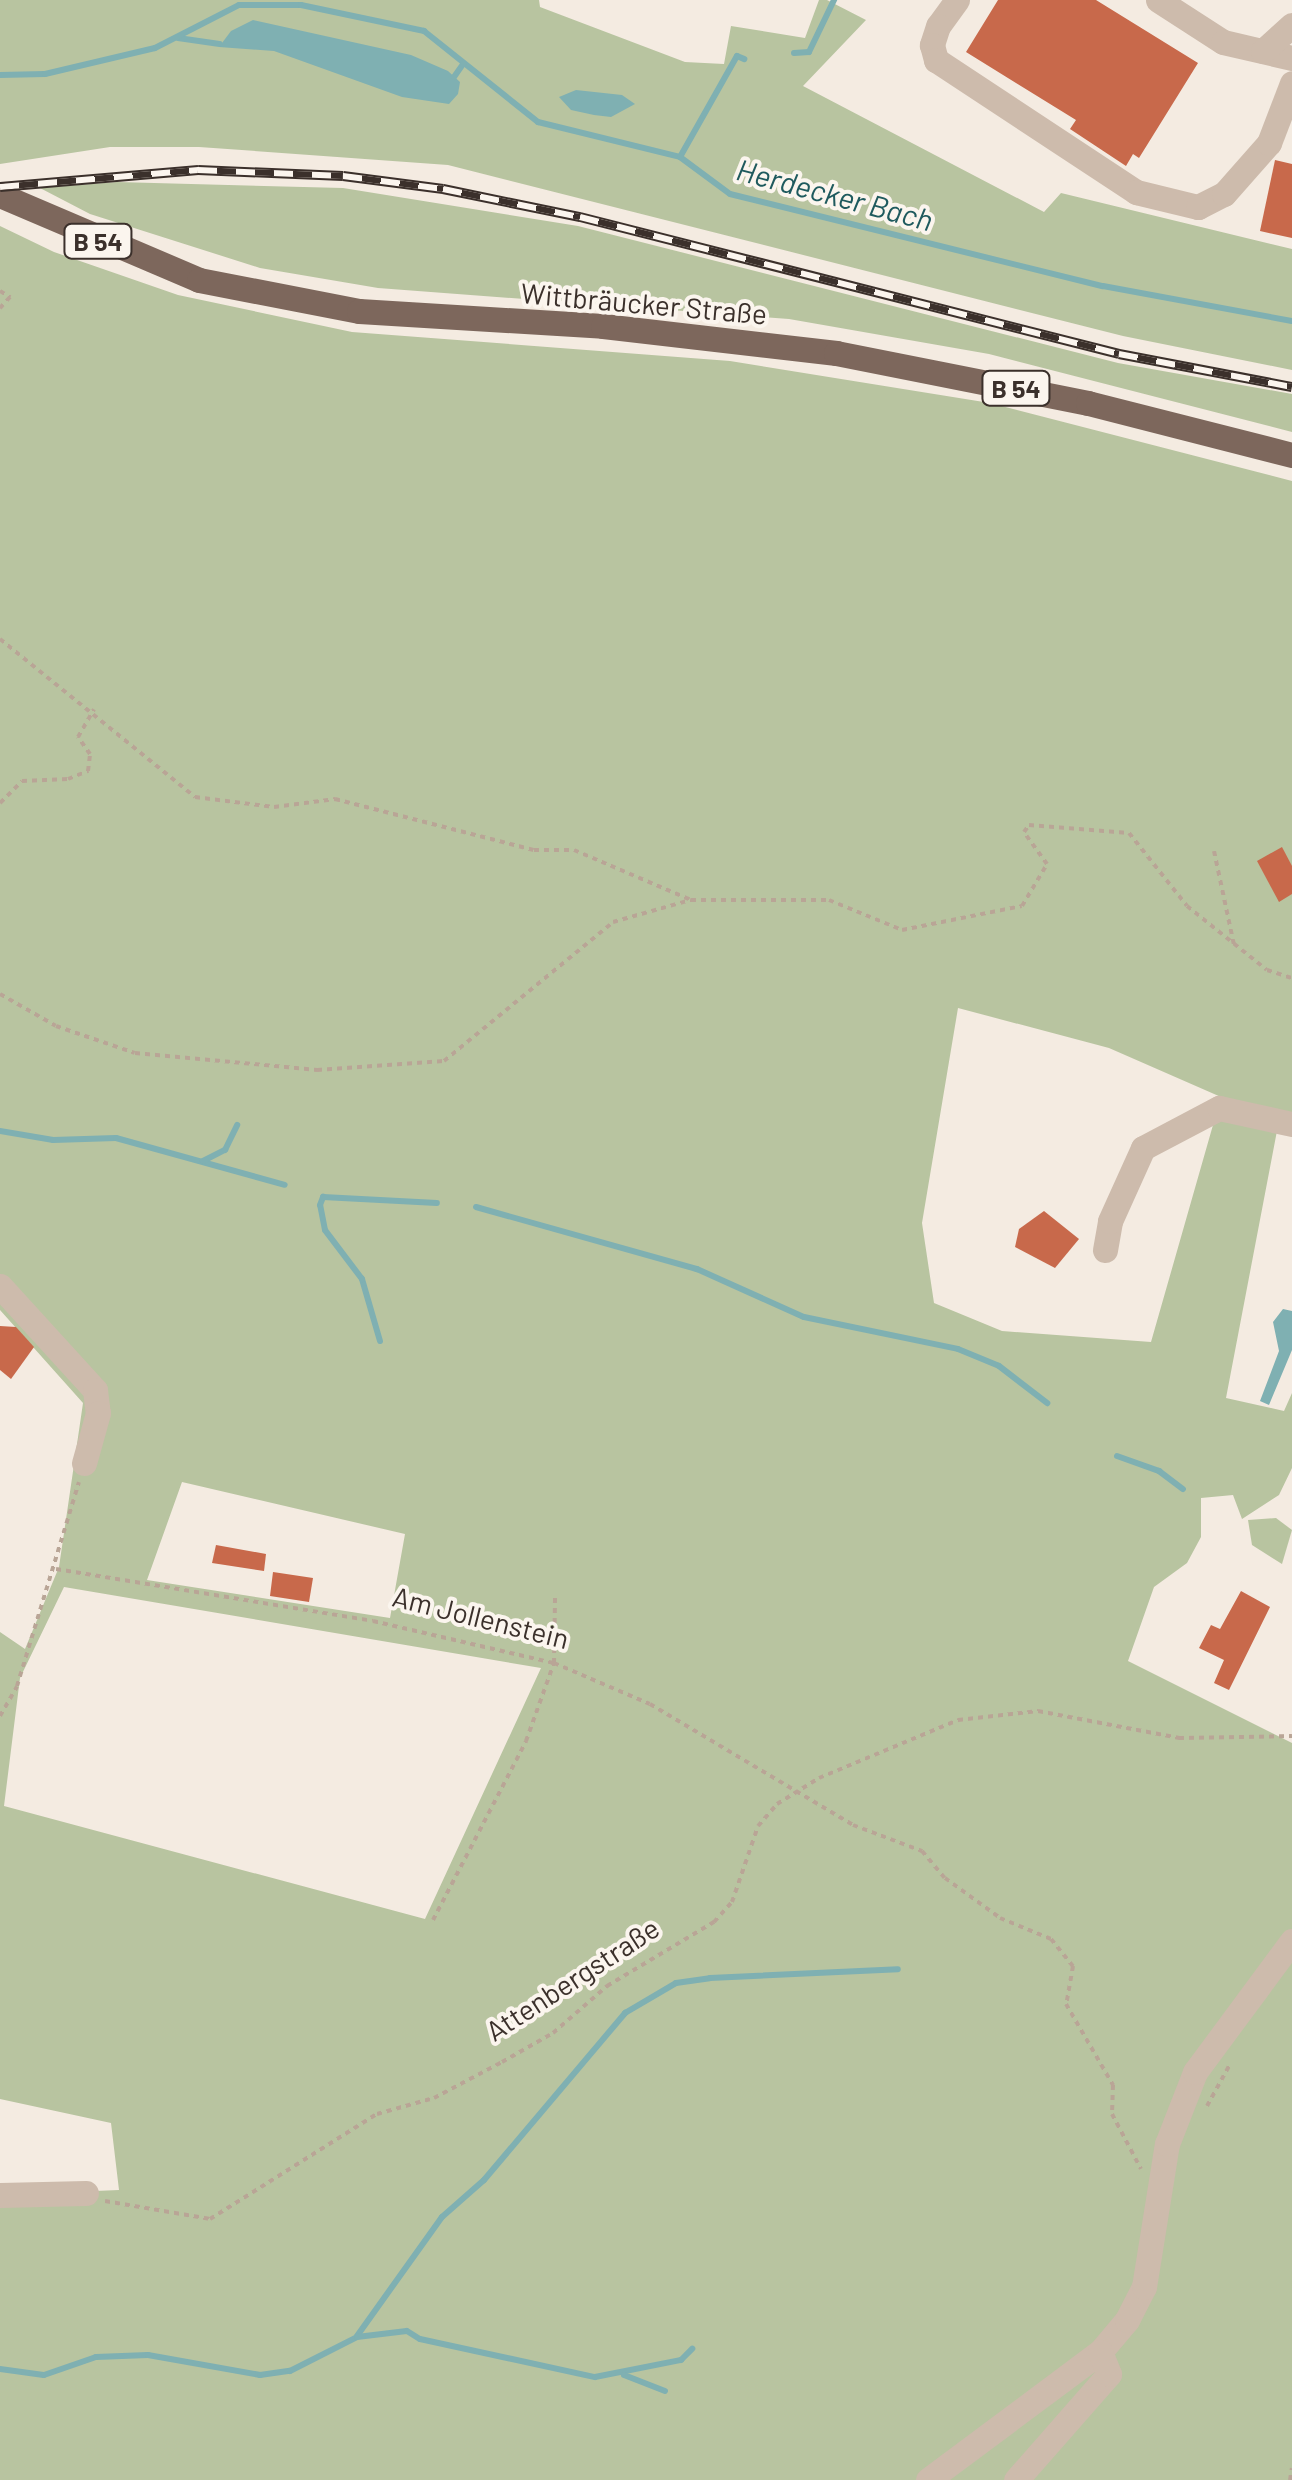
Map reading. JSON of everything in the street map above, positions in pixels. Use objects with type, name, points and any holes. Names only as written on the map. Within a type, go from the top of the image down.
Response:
[{"type":"main road","name":"Wittbräucker Straße","points":[[0,195],[199,280],[359,311],[603,326],[836,353],[1088,404],[1292,455]]},
{"type":"street","points":[[957,0],[938,26],[932,45],[936,60],[1136,192],[1198,207],[1224,194],[1269,143],[1292,83]]},
{"type":"street","points":[[1158,0],[1223,42],[1292,58]]},
{"type":"street","points":[[1263,51],[1292,26]]},
{"type":"street","points":[[1105,1250],[1110,1220],[1143,1148],[1219,1108],[1292,1124]]},
{"type":"street","points":[[0,1286],[95,1390],[98,1413],[84,1463]]},
{"type":"street","points":[[928,2480],[1100,2352],[1144,2287],[1160,2180],[1195,2072],[1292,1941]]},
{"type":"street","points":[[0,2195],[91,2196]]},
{"type":"street","points":[[1016,2480],[1109,2374],[1100,2352]]},
{"type":"path","points":[[0,291],[10,297],[0,308]]},
{"type":"path","points":[[0,639],[94,709],[195,797],[274,807],[335,798],[534,850],[574,850],[691,900]]},
{"type":"path","points":[[0,803],[22,780],[68,780],[88,771],[90,754],[78,736],[94,709]]},
{"type":"path","points":[[0,994],[56,1026],[135,1053],[317,1070],[444,1061],[612,922],[691,900],[829,900],[902,930],[1022,906],[1047,864],[1024,832],[1029,825],[1130,834],[1187,906],[1266,970],[1292,978]]},
{"type":"path","points":[[1214,850],[1234,944]]},
{"type":"path","points":[[0,1716],[56,1570],[84,1463]]},
{"type":"path","name":"Am Jollenstein","points":[[56,1570],[373,1621],[554,1663],[650,1704],[853,1824],[922,1851],[945,1878],[1000,1918],[1050,1939],[1073,1966],[1066,2004],[1112,2085],[1112,2114],[1134,2165],[1160,2180]]},
{"type":"path","points":[[433,1920],[526,1741],[554,1663],[555,1596]]},
{"type":"path","points":[[796,1791],[958,1720],[1022,1712],[1179,1738],[1292,1736]]},
{"type":"path","name":"Attenbergstraße","points":[[91,2196],[210,2219],[377,2114],[434,2098],[552,2033],[606,1986],[714,1922],[732,1902],[758,1826],[796,1791]]},
{"type":"path","points":[[1206,2109],[1231,2063]]},
{"type":"path","points":[[1290,2480],[1292,2468]]},
{"type":"green space","points":[[0,0],[539,0],[540,7],[685,62],[724,64],[731,26],[805,38],[819,0],[827,0],[866,20],[803,86],[1044,212],[1061,193],[1292,249],[1292,370],[1123,336],[448,165],[199,147],[110,147],[0,164]]},
{"type":"green space","points":[[117,182],[343,188],[578,226],[1118,363],[1292,394],[1292,432],[989,354],[789,319],[378,288],[260,268],[90,214],[40,188]]},
{"type":"green space","points":[[0,226],[54,252],[178,295],[352,332],[730,361],[990,403],[1292,481],[1292,1117],[1280,1115],[1226,1398],[1284,1411],[1292,1393],[1292,1468],[1279,1495],[1242,1519],[1233,1495],[1201,1498],[1201,1537],[1187,1563],[1154,1587],[1128,1661],[1292,1743],[1292,2480],[0,2480],[0,2195],[119,2190],[111,2123],[0,2099],[0,1632],[25,1649],[59,1567],[83,1403],[0,1310]],"holes":[[[958,1008],[1109,1048],[1221,1097],[1151,1342],[1002,1331],[934,1303],[922,1223]],[[182,1482],[405,1534],[390,1618],[147,1580]],[[64,1587],[541,1668],[425,1919],[4,1806],[20,1678]]]},
{"type":"green space","points":[[1276,1518],[1292,1530],[1282,1564],[1252,1545],[1248,1520]]},
{"type":"water","points":[[253,20],[411,55],[448,71],[460,82],[458,94],[449,104],[402,97],[274,51],[219,47],[231,31]]},
{"type":"water","points":[[576,90],[622,95],[635,104],[611,117],[571,110],[559,97]]},
{"type":"water","points":[[1283,1309],[1292,1311],[1292,1350],[1269,1405],[1260,1401],[1279,1351],[1273,1322]]},
{"type":"building","points":[[998,0],[1096,0],[1198,63],[1139,158],[1133,154],[1126,166],[1070,129],[1076,120],[966,52]]},
{"type":"building","points":[[1275,160],[1292,164],[1292,238],[1260,231]]},
{"type":"building","points":[[1282,847],[1292,866],[1292,894],[1279,902],[1257,861]]},
{"type":"building","points":[[1044,1211],[1079,1239],[1055,1268],[1015,1247],[1019,1229]]},
{"type":"building","points":[[0,1326],[16,1327],[34,1347],[11,1379],[0,1370]]},
{"type":"building","points":[[216,1545],[266,1554],[264,1571],[212,1563]]},
{"type":"building","points":[[273,1572],[313,1578],[309,1602],[270,1596]]},
{"type":"building","points":[[1241,1591],[1270,1607],[1229,1690],[1214,1683],[1224,1660],[1199,1648],[1211,1625],[1220,1629]]},
{"type":"waterway","points":[[794,53],[809,52],[834,0]]},
{"type":"waterway","name":"Herdecker Bach","points":[[0,75],[45,74],[155,48],[239,5],[301,5],[424,31],[538,122],[680,157],[730,194],[1103,286],[1292,321]]},
{"type":"waterway","points":[[178,38],[220,44]]},
{"type":"waterway","points":[[680,157],[737,56],[744,59]]},
{"type":"waterway","points":[[454,77],[463,64]]},
{"type":"waterway","points":[[203,1161],[225,1150],[237,1125]]},
{"type":"waterway","points":[[0,1131],[53,1140],[116,1138],[285,1185]]},
{"type":"waterway","points":[[380,1341],[362,1279],[325,1230],[320,1205],[323,1197],[437,1203]]},
{"type":"waterway","points":[[476,1207],[697,1269],[804,1317],[958,1349],[999,1366],[1047,1403]]},
{"type":"waterway","points":[[1117,1456],[1159,1471],[1183,1489]]},
{"type":"waterway","points":[[357,2336],[442,2217],[484,2180],[625,2013],[676,1983],[898,1969]]},
{"type":"waterway","points":[[0,2369],[44,2375],[96,2357],[148,2355],[260,2375],[290,2371],[357,2337],[407,2331],[420,2339],[595,2377],[681,2360],[692,2349]]},
{"type":"waterway","points":[[624,2375],[665,2391]]},
{"type":"railway","points":[[0,187],[198,170],[343,176],[443,189],[580,217],[1119,354],[1292,387]]}]
